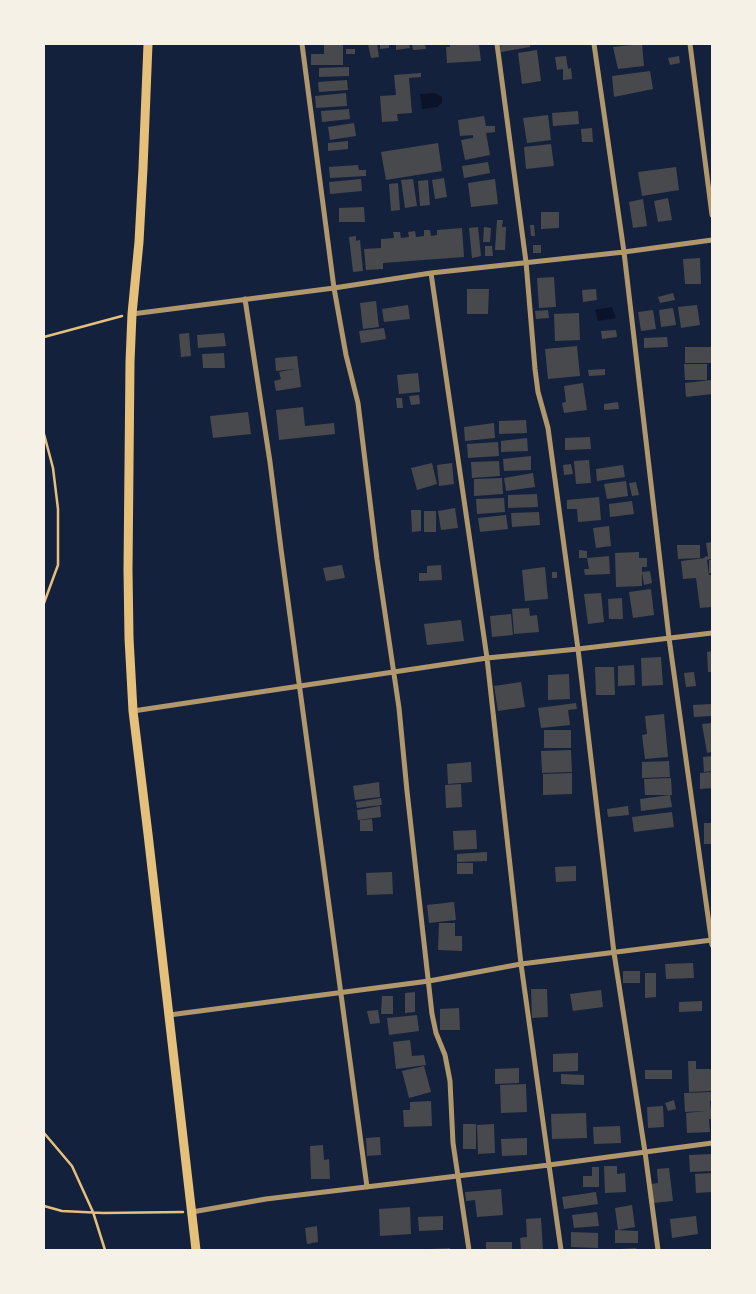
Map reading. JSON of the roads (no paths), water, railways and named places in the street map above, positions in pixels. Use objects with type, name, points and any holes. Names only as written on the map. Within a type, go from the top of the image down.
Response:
[{"type":"main road","points":[[148,44],[139,242],[132,314],[130,362],[129,638],[133,711],[196,1250]]},
{"type":"street","points":[[302,44],[334,288],[346,355],[358,403],[377,559],[399,708],[406,791],[432,1014],[436,1033],[445,1056],[450,1081],[453,1143],[469,1250]]},
{"type":"street","points":[[497,44],[526,262],[538,392],[548,428],[578,649],[614,952],[658,1250]]},
{"type":"street","points":[[169,1016],[429,981],[521,964],[712,942],[669,638],[624,252],[594,44]]},
{"type":"street","points":[[690,44],[712,215]]},
{"type":"street","points":[[132,314],[334,288],[431,273],[624,252],[712,240]]},
{"type":"street","points":[[431,273],[487,658],[521,964],[561,1250]]},
{"type":"street","points":[[245,299],[270,462],[367,1187]]},
{"type":"street","points":[[133,711],[487,658],[578,649],[712,632]]},
{"type":"street","points":[[192,1212],[266,1199],[549,1165],[712,1143]]},
{"type":"water","points":[[435,93],[442,97],[442,103],[437,107],[422,109],[420,94]]},
{"type":"water","points":[[612,307],[616,318],[598,321],[595,310]]}]
